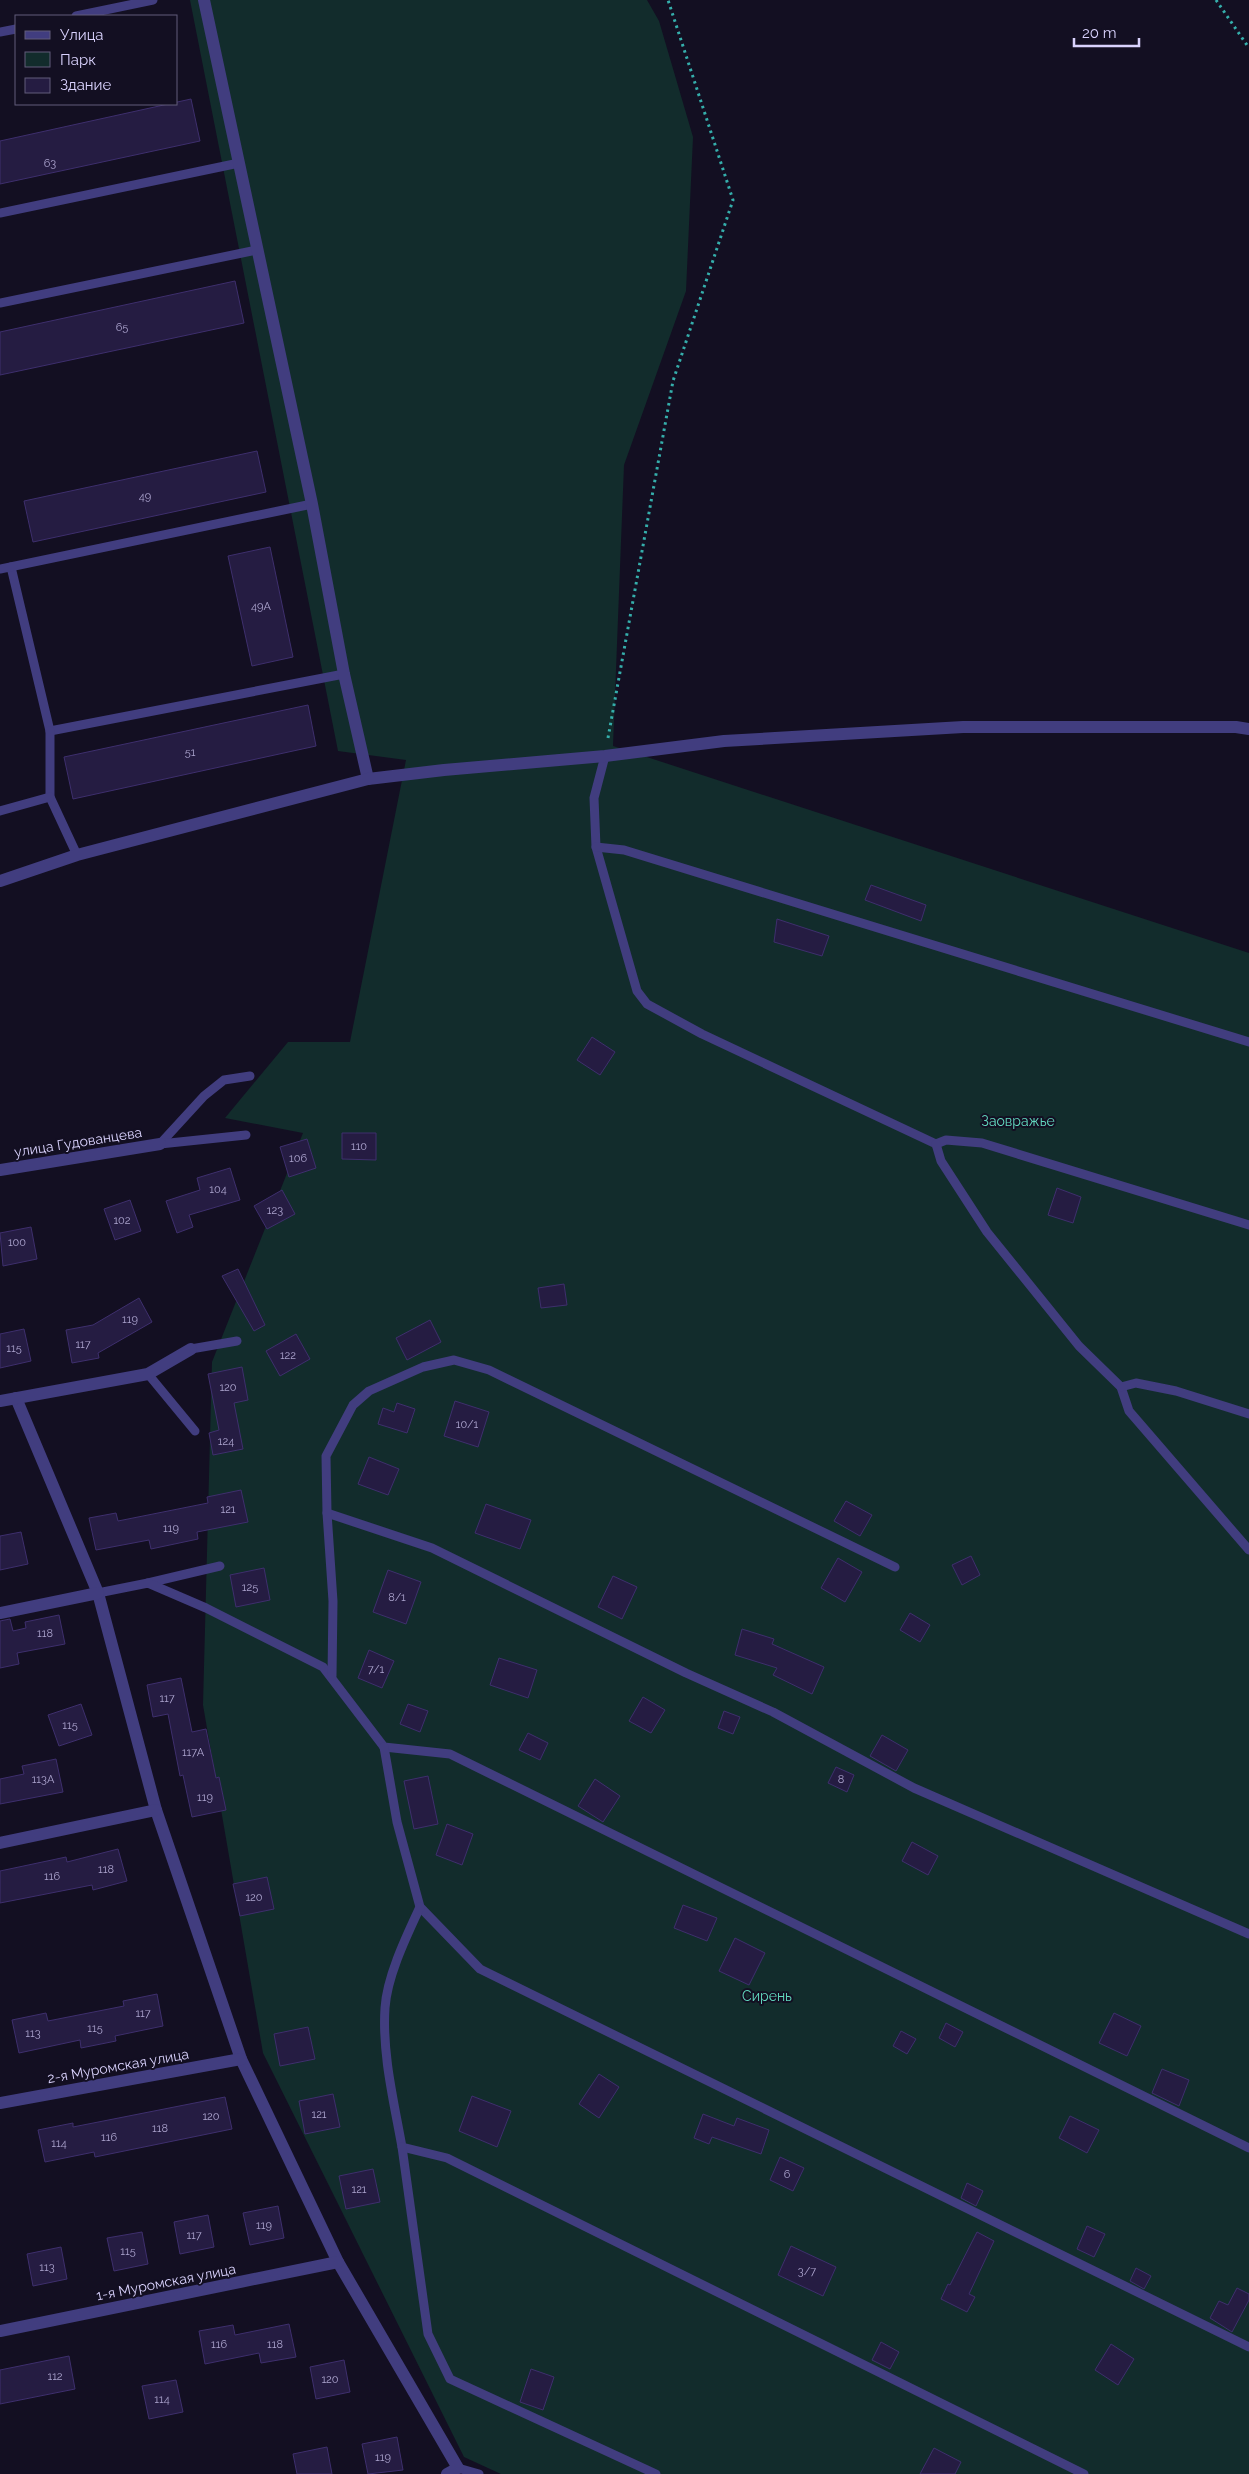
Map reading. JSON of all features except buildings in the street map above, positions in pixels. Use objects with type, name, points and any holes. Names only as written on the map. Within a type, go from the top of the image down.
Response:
[{"type":"street","points":[[204,0],[312,504],[344,674],[368,779]]},
{"type":"street","points":[[0,881],[76,855],[368,779],[444,770],[605,756],[724,741],[963,727],[1226,727],[1249,729]]},
{"type":"street","name":"улица Гудованцева","points":[[0,1170],[160,1144]]},
{"type":"street","points":[[0,1401],[148,1374],[191,1349]]},
{"type":"street","points":[[16,1398],[98,1593],[156,1810],[241,2058],[338,2262],[452,2471]]},
{"type":"street","points":[[0,1613],[98,1593]]},
{"type":"street","points":[[0,1843],[156,1810]]},
{"type":"street","name":"2-я Муромская улица","points":[[0,2103],[241,2058]]},
{"type":"street","name":"1-я Муромская улица","points":[[0,2331],[338,2262]]},
{"type":"lane","points":[[81,15],[154,0]]},
{"type":"lane","points":[[0,32],[15,29]]},
{"type":"lane","points":[[0,213],[239,163]]},
{"type":"lane","points":[[0,304],[257,250]]},
{"type":"lane","points":[[0,569],[312,504]]},
{"type":"lane","points":[[12,567],[50,731],[50,797],[76,855]]},
{"type":"lane","points":[[50,731],[344,674]]},
{"type":"lane","points":[[605,756],[594,798],[596,847],[637,991],[647,1004],[702,1034],[936,1144],[946,1140],[982,1143],[1249,1225]]},
{"type":"lane","points":[[0,811],[50,797]]},
{"type":"lane","points":[[596,847],[624,850],[1249,1042]]},
{"type":"lane","points":[[160,1144],[204,1096],[224,1080],[250,1076]]},
{"type":"lane","points":[[160,1144],[246,1135]]},
{"type":"lane","points":[[936,1144],[941,1161],[987,1232],[1079,1346],[1121,1388],[1129,1411],[1249,1550]]},
{"type":"lane","points":[[191,1349],[237,1340]]},
{"type":"lane","points":[[332,1676],[333,1601],[327,1513],[326,1456],[352,1405],[370,1391],[423,1367],[454,1360],[489,1370],[895,1567]]},
{"type":"lane","points":[[148,1374],[195,1430]]},
{"type":"lane","points":[[1121,1388],[1136,1383],[1176,1391],[1249,1414]]},
{"type":"lane","points":[[327,1513],[432,1548],[686,1673],[773,1712],[914,1788],[1249,1934]]},
{"type":"lane","points":[[98,1593],[220,1566]]},
{"type":"lane","points":[[148,1583],[206,1608],[323,1667],[332,1676],[384,1747],[397,1822],[420,1907],[480,1969],[1249,2347]]},
{"type":"lane","points":[[384,1747],[450,1754],[1249,2148]]},
{"type":"lane","points":[[420,1907],[400,1950],[385,2007],[388,2071],[402,2147],[428,2334],[450,2379],[656,2474]]},
{"type":"lane","points":[[402,2147],[447,2158],[1084,2474]]},
{"type":"lane","points":[[452,2471],[480,2474]]},
{"type":"path","points":[[605,756],[673,380],[733,200],[668,0]]},
{"type":"path","points":[[1216,0],[1249,48]]},
{"type":"green space","name":"Сирень","points":[[190,0],[647,0],[659,21],[693,137],[686,291],[624,465],[613,746],[1249,953],[1249,2474],[501,2474],[464,2457],[263,2053],[203,1705],[212,1362],[303,1133],[225,1118],[288,1042],[350,1042],[406,760],[338,751]]},
{"type":"park label","name":"Заовражье","points":[[1018,1121]]}]
